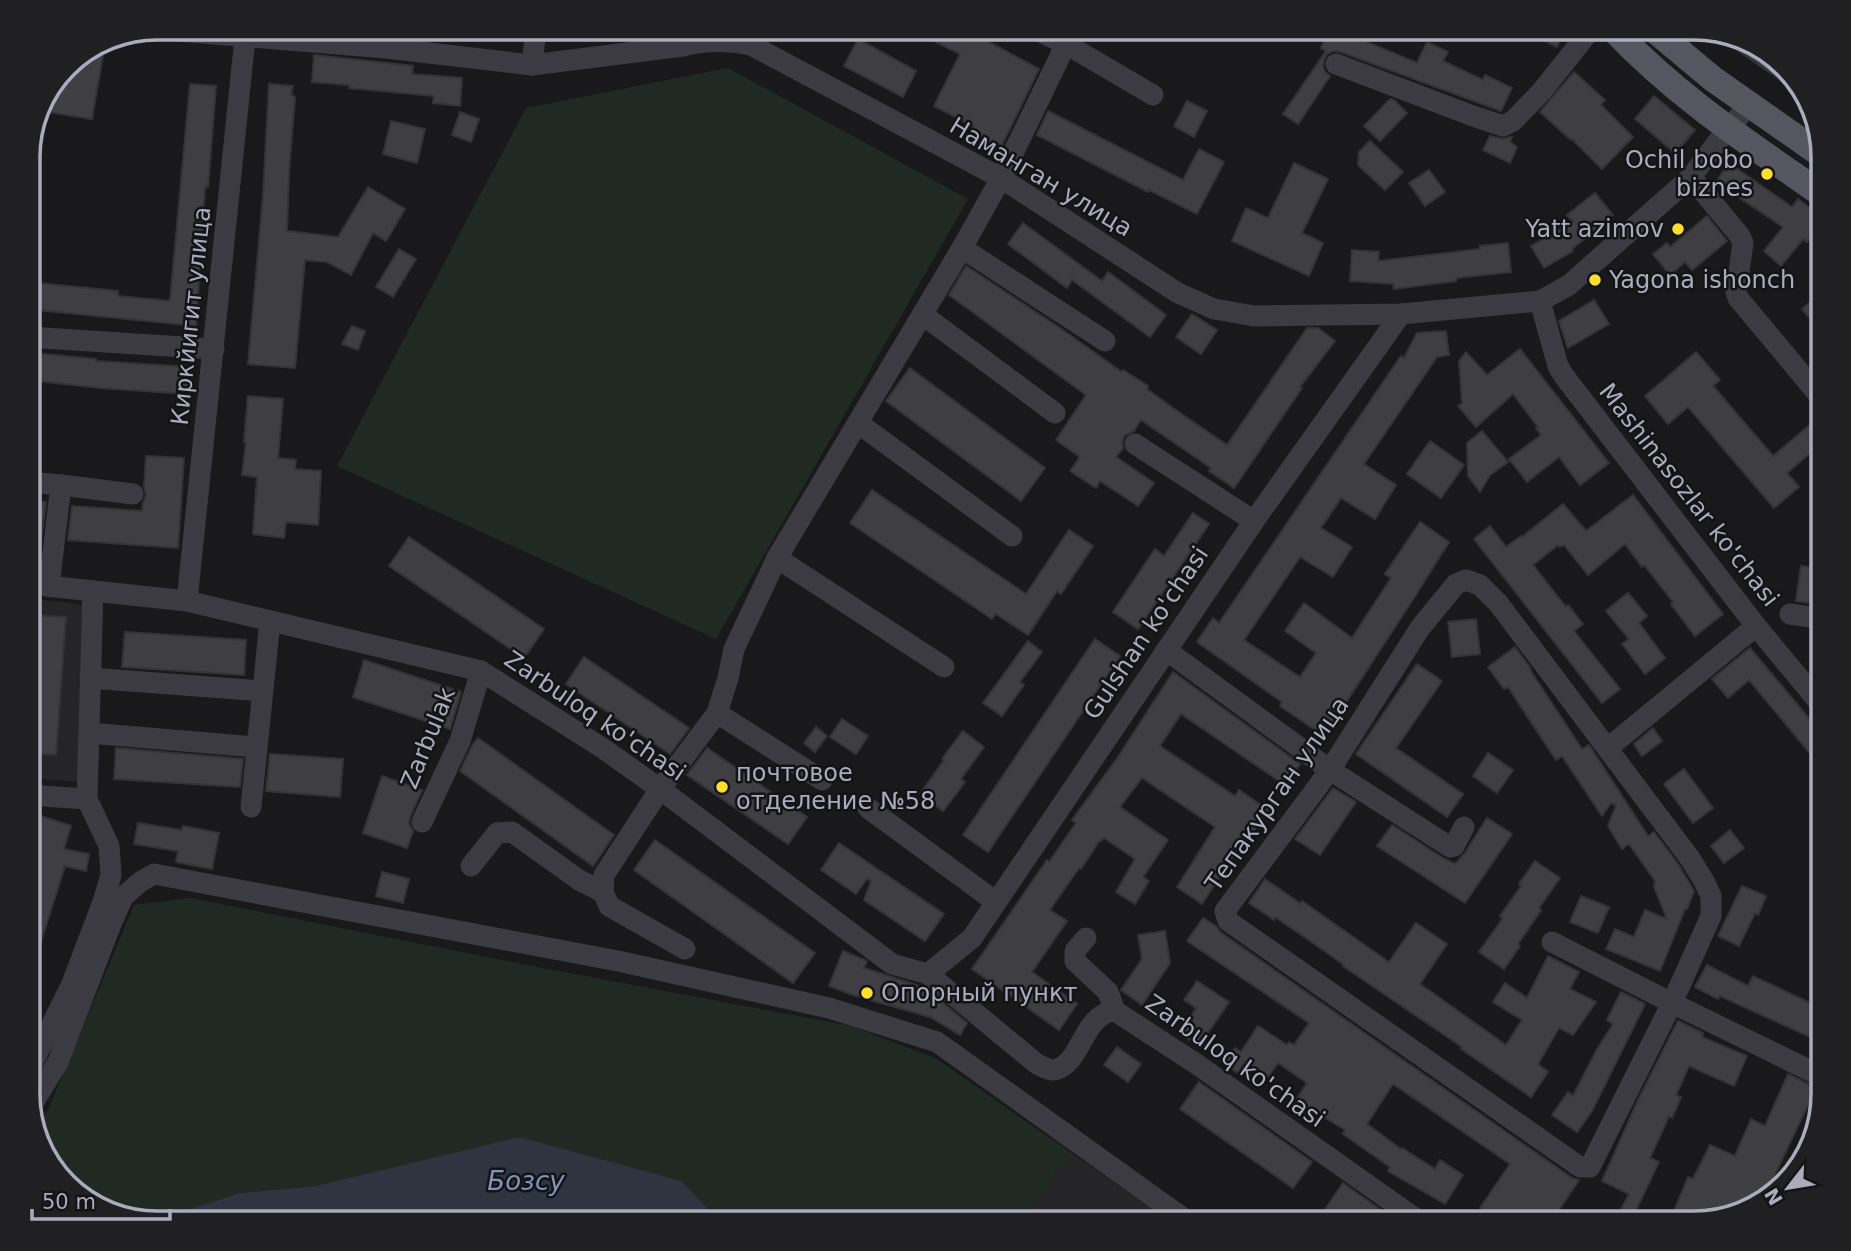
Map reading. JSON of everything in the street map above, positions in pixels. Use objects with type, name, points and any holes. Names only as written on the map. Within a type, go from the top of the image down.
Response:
[{"type":"main road","points":[[1624,40],[1696,106],[1811,187]]},
{"type":"main road","points":[[1666,40],[1686,58],[1810,147]]},
{"type":"street","name":"Киркйигит улица","points":[[187,601],[244,40]]},
{"type":"street","name":"Наманган улица","points":[[398,40],[532,65],[668,40]]},
{"type":"street","points":[[532,65],[535,40]]},
{"type":"street","name":"Наманган улица","points":[[693,40],[734,42],[751,46],[1001,178],[1178,293],[1214,309],[1254,316],[1401,314],[1541,301],[1569,285],[1690,177],[1749,104]]},
{"type":"street","points":[[1058,40],[1153,95]]},
{"type":"street","points":[[1336,64],[1503,126],[1513,121],[1542,91],[1582,40]]},
{"type":"street","points":[[685,949],[609,906],[603,892],[604,875],[660,789],[717,713],[734,649],[778,558],[962,248],[1001,178],[1066,44]]},
{"type":"street","points":[[1690,177],[1743,243],[1736,292],[1738,299],[1811,386]]},
{"type":"street","points":[[962,248],[1105,341]]},
{"type":"street","name":"Mashinasozlar ko'chasi","points":[[1541,301],[1558,366],[1564,376],[1756,625],[1811,691]]},
{"type":"street","name":"Gulshan ko'chasi","points":[[928,974],[972,937],[1254,521],[1401,314]]},
{"type":"street","points":[[923,315],[1055,413]]},
{"type":"street","points":[[41,338],[214,349]]},
{"type":"street","points":[[858,423],[1012,536]]},
{"type":"street","points":[[1135,444],[1254,521]]},
{"type":"street","points":[[41,483],[133,495]]},
{"type":"street","points":[[41,576],[61,485]]},
{"type":"street","points":[[778,558],[944,667]]},
{"type":"street","name":"Тепакурган улица","points":[[1466,580],[1480,585],[1498,603],[1608,747],[1704,881],[1711,896],[1710,916],[1672,1003],[1590,1167],[1580,1167],[1228,921],[1225,911],[1330,770],[1420,628],[1456,584],[1466,580]]},
{"type":"street","name":"Zarbuloq ko'chasi","points":[[41,585],[187,601],[481,671],[604,749],[892,964],[928,974],[1037,1064],[1050,1070],[1058,1069],[1068,1062],[1092,1025],[1104,1014],[1115,1011],[1195,1063],[1405,1211]]},
{"type":"street","points":[[41,1046],[71,986],[111,875],[109,846],[87,799],[93,591]]},
{"type":"street","points":[[1790,614],[1811,617]]},
{"type":"street","points":[[251,807],[270,621]]},
{"type":"street","points":[[1608,747],[1756,625]]},
{"type":"street","points":[[1166,650],[1330,770],[1450,847],[1454,846],[1464,827]]},
{"type":"street","name":"Zarbulak","points":[[422,822],[460,741],[481,671]]},
{"type":"street","points":[[90,678],[262,691]]},
{"type":"street","points":[[717,713],[822,780]]},
{"type":"street","points":[[89,733],[256,747]]},
{"type":"street","points":[[41,796],[87,799]]},
{"type":"street","points":[[868,808],[996,902]]},
{"type":"street","points":[[471,866],[496,833],[512,832],[579,880],[603,892]]},
{"type":"street","points":[[41,1090],[58,1062],[123,897],[154,874],[618,961],[829,1008],[937,1042],[1173,1211]]},
{"type":"street","points":[[1086,938],[1075,951],[1075,961],[1108,992],[1115,1011]]},
{"type":"street","points":[[1552,942],[1811,1071]]},
{"type":"shaded area","points":[[728,68],[968,199],[716,639],[337,466],[526,108]]},
{"type":"shaded area","points":[[41,600],[86,605],[83,782],[41,779]]},
{"type":"shaded area","points":[[190,898],[851,1026],[937,1059],[1070,1152],[1030,1211],[710,1211],[680,1181],[317,1186],[240,1193],[185,1211],[127,1207],[92,1191],[64,1165],[49,1138],[43,1116],[48,1110],[134,905]]},
{"type":"shaded area","points":[[1070,1152],[1156,1211],[1030,1211]]},
{"type":"water","name":"Бозсу","points":[[519,1137],[681,1181],[710,1211],[184,1211],[240,1193],[317,1186]]},
{"type":"building","points":[[860,40],[916,71],[903,97],[844,66]]},
{"type":"building","points":[[932,40],[985,40],[1039,69],[1000,149],[970,134],[973,126],[934,106],[960,54]]},
{"type":"building","points":[[1324,40],[1362,40],[1417,63],[1427,42],[1448,52],[1443,61],[1483,80],[1485,75],[1512,88],[1501,111],[1333,51],[1327,54],[1323,67],[1330,76],[1298,124],[1283,114],[1326,51],[1321,48]]},
{"type":"building","points":[[1543,40],[1560,40],[1557,47]]},
{"type":"building","points":[[1734,48],[1759,60],[1784,82]]},
{"type":"building","points":[[103,54],[92,119],[50,112],[64,86],[80,69]]},
{"type":"building","points":[[314,55],[413,66],[412,74],[462,78],[460,106],[433,103],[434,96],[312,82]]},
{"type":"building","points":[[1574,72],[1605,100],[1601,105],[1633,137],[1602,169],[1540,112]]},
{"type":"building","points":[[190,84],[216,86],[208,187],[205,187],[196,326],[41,310],[41,283],[118,291],[118,296],[170,301]]},
{"type":"building","points":[[269,84],[293,86],[291,95],[295,97],[287,231],[338,237],[368,187],[405,209],[386,241],[373,233],[351,275],[327,262],[305,260],[295,368],[248,364],[263,196]]},
{"type":"building","points":[[1654,96],[1695,130],[1675,153],[1635,119]]},
{"type":"building","points":[[1390,99],[1407,113],[1380,141],[1364,126]]},
{"type":"building","points":[[1187,101],[1207,111],[1194,137],[1174,126]]},
{"type":"building","points":[[1048,111],[1183,180],[1199,149],[1224,162],[1197,214],[1037,135]]},
{"type":"building","points":[[460,112],[479,119],[471,142],[452,135]]},
{"type":"building","points":[[391,121],[425,129],[417,163],[383,154]]},
{"type":"building","points":[[1490,136],[1503,139],[1512,137],[1510,142],[1517,147],[1510,163],[1483,150]]},
{"type":"building","points":[[1370,141],[1403,172],[1385,190],[1358,165],[1359,152]]},
{"type":"building","points":[[1294,163],[1328,179],[1302,233],[1323,243],[1309,276],[1232,241],[1246,208],[1268,218]]},
{"type":"building","points":[[1729,163],[1792,207],[1798,199],[1811,209],[1811,236],[1807,242],[1803,239],[1781,266],[1764,251],[1783,227],[1716,182]]},
{"type":"building","points":[[1429,170],[1445,192],[1425,206],[1409,183]]},
{"type":"building","points":[[1595,193],[1613,215],[1572,249],[1573,251],[1544,268],[1531,246],[1573,222],[1567,215]]},
{"type":"building","points":[[1707,216],[1727,241],[1692,270],[1685,262],[1670,275],[1653,254],[1667,243],[1670,247]]},
{"type":"building","points":[[1023,223],[1102,281],[1108,272],[1166,315],[1150,337],[1072,280],[1067,288],[1008,244]]},
{"type":"building","points":[[1508,243],[1511,272],[1394,289],[1393,284],[1350,281],[1352,250],[1379,252],[1378,261],[1480,249],[1480,246]]},
{"type":"building","points":[[399,249],[416,259],[393,297],[376,287]]},
{"type":"building","points":[[966,266],[1122,372],[1123,370],[1148,386],[1147,389],[1227,445],[1307,328],[1318,328],[1335,341],[1300,387],[1302,388],[1234,488],[1209,471],[1211,468],[1141,420],[1134,431],[1124,436],[1123,448],[1116,457],[1154,483],[1138,506],[1100,481],[1096,488],[1070,471],[1080,457],[1056,440],[1086,395],[949,295]]},
{"type":"building","points":[[1594,300],[1609,324],[1568,348],[1559,321]]},
{"type":"building","points":[[1811,301],[1811,320],[1802,309]]},
{"type":"building","points":[[1192,314],[1217,330],[1201,354],[1176,337]]},
{"type":"building","points":[[352,326],[365,331],[358,350],[342,344]]},
{"type":"building","points":[[1446,331],[1449,355],[1437,357],[1364,464],[1396,485],[1375,519],[1341,498],[1321,528],[1352,547],[1333,577],[1300,557],[1244,640],[1300,677],[1316,653],[1285,631],[1304,603],[1352,638],[1391,578],[1385,574],[1420,522],[1449,542],[1324,736],[1280,706],[1282,702],[1197,642],[1213,618],[1219,623],[1401,356],[1404,358],[1417,333]]},
{"type":"building","points":[[1520,349],[1609,463],[1580,485],[1559,457],[1527,482],[1509,459],[1541,435],[1513,394],[1476,427],[1458,406],[1462,403],[1459,361],[1466,352],[1487,375]]},
{"type":"building","points":[[1696,352],[1720,380],[1713,386],[1773,456],[1811,424],[1811,452],[1787,473],[1799,487],[1774,508],[1688,407],[1668,424],[1645,396]]},
{"type":"building","points":[[41,354],[96,361],[190,367],[187,394],[41,381]]},
{"type":"building","points":[[910,368],[1045,468],[1021,501],[886,401]]},
{"type":"building","points":[[248,396],[283,399],[278,458],[296,460],[295,469],[321,471],[318,525],[286,522],[284,538],[253,534],[257,477],[242,475]]},
{"type":"building","points":[[1482,431],[1508,462],[1490,475],[1480,492],[1468,476],[1467,443]]},
{"type":"building","points":[[1430,441],[1464,465],[1441,498],[1407,474]]},
{"type":"building","points":[[146,456],[184,458],[178,548],[68,540],[72,506],[142,511],[146,495]]},
{"type":"building","points":[[872,490],[1026,594],[1069,530],[1093,546],[1061,594],[1057,591],[1028,635],[996,614],[992,619],[850,523]]},
{"type":"building","points":[[1633,495],[1723,614],[1695,636],[1671,604],[1673,602],[1625,544],[1588,575],[1564,545],[1558,545],[1533,565],[1583,624],[1574,631],[1620,689],[1602,703],[1474,539],[1490,526],[1506,547],[1563,504],[1586,531]]},
{"type":"building","points":[[41,502],[46,502],[41,541]]},
{"type":"building","points":[[1193,513],[1209,524],[1138,629],[1113,612],[1155,549],[1164,556]]},
{"type":"building","points":[[409,537],[544,629],[524,658],[389,566]]},
{"type":"building","points":[[1801,566],[1811,567],[1811,603],[1796,601]]},
{"type":"building","points":[[1628,593],[1647,616],[1639,623],[1665,658],[1645,674],[1622,644],[1629,639],[1606,611]]},
{"type":"building","points":[[41,616],[66,617],[56,755],[41,754]]},
{"type":"building","points":[[1476,619],[1480,654],[1452,657],[1448,622]]},
{"type":"building","points":[[125,632],[246,640],[244,675],[122,667]]},
{"type":"building","points":[[1095,639],[1120,656],[988,852],[963,835]]},
{"type":"building","points":[[1028,641],[1042,652],[1020,682],[1024,685],[1002,716],[983,703]]},
{"type":"building","points":[[1515,647],[1582,749],[1589,745],[1648,836],[1654,832],[1694,891],[1660,971],[1606,949],[1615,929],[1634,937],[1645,910],[1667,919],[1654,887],[1655,881],[1629,844],[1622,849],[1608,826],[1616,805],[1611,803],[1602,816],[1562,756],[1556,760],[1508,687],[1504,689],[1488,667]]},
{"type":"building","points":[[1750,648],[1811,721],[1811,755],[1749,680],[1728,698],[1712,679]]},
{"type":"building","points":[[584,657],[689,728],[670,754],[566,684]]},
{"type":"building","points":[[364,660],[461,692],[450,729],[353,697]]},
{"type":"building","points":[[1417,664],[1442,681],[1396,748],[1463,794],[1447,817],[1356,754]]},
{"type":"building","points":[[1173,672],[1300,764],[1285,785],[1181,714],[1160,746],[1235,796],[1239,790],[1268,810],[1248,840],[1245,838],[1202,904],[1177,887],[1215,827],[1142,778],[1120,807],[1168,840],[1143,877],[1149,881],[1135,904],[1116,892],[1135,859],[1104,838],[1050,910],[1067,921],[1032,972],[1077,1004],[1059,1030],[972,969],[1047,860],[1049,862],[1076,823],[1072,820],[1118,757]]},
{"type":"building","points":[[842,719],[868,736],[856,754],[830,737]]},
{"type":"building","points":[[816,727],[827,736],[815,752],[804,743]]},
{"type":"building","points":[[1653,728],[1662,741],[1642,756],[1634,744]]},
{"type":"building","points":[[963,731],[984,747],[961,779],[965,782],[943,811],[920,794]]},
{"type":"building","points":[[478,738],[614,835],[593,866],[460,771]]},
{"type":"building","points":[[116,748],[243,759],[240,787],[114,779]]},
{"type":"building","points":[[707,748],[807,817],[788,844],[687,775]]},
{"type":"building","points":[[1488,753],[1513,770],[1497,793],[1473,776]]},
{"type":"building","points":[[270,754],[343,759],[340,797],[266,791]]},
{"type":"building","points":[[1684,769],[1713,808],[1693,823],[1664,784]]},
{"type":"building","points":[[382,776],[422,790],[410,817],[409,824],[413,831],[407,848],[363,833]]},
{"type":"building","points":[[1333,788],[1356,802],[1320,855],[1295,839]]},
{"type":"building","points":[[41,816],[71,826],[64,849],[89,854],[86,871],[65,866],[41,942]]},
{"type":"building","points":[[1487,818],[1512,834],[1465,903],[1377,846],[1392,825],[1455,864]]},
{"type":"building","points":[[138,823],[182,830],[183,826],[219,833],[212,869],[176,862],[178,851],[134,844]]},
{"type":"building","points":[[1730,830],[1744,848],[1724,863],[1711,846]]},
{"type":"building","points":[[655,840],[815,953],[793,983],[634,870]]},
{"type":"building","points":[[839,843],[944,914],[925,941],[864,900],[871,881],[867,879],[856,894],[821,870]]},
{"type":"building","points":[[1535,861],[1560,878],[1539,908],[1541,910],[1504,969],[1479,952],[1503,918],[1500,916]]},
{"type":"building","points":[[382,872],[409,879],[403,903],[376,896]]},
{"type":"building","points":[[1265,879],[1301,904],[1302,901],[1389,962],[1416,923],[1447,944],[1420,984],[1506,1045],[1522,1020],[1493,1002],[1505,983],[1527,998],[1548,956],[1579,972],[1570,989],[1596,1002],[1573,1035],[1559,1028],[1538,1064],[1548,1072],[1531,1097],[1316,945],[1249,903]]},
{"type":"building","points":[[1742,886],[1766,896],[1739,946],[1718,936]]},
{"type":"building","points":[[1581,896],[1609,907],[1598,933],[1570,922]]},
{"type":"building","points":[[1203,918],[1572,1178],[1579,1180],[1561,1211],[1484,1211],[1480,1208],[1510,1164],[1393,1084],[1367,1124],[1435,1169],[1440,1160],[1463,1175],[1445,1204],[1388,1171],[1390,1167],[1343,1134],[1345,1130],[1309,1108],[1304,1116],[1291,1107],[1307,1083],[1278,1063],[1268,1077],[1245,1062],[1238,1073],[1224,1064],[1235,1048],[1241,1052],[1258,1026],[1287,1045],[1289,1042],[1294,1045],[1309,1023],[1187,941]]},
{"type":"building","points":[[1165,931],[1170,963],[1142,1005],[1121,990],[1142,959],[1138,935]]},
{"type":"building","points":[[843,951],[867,961],[864,968],[925,988],[926,992],[967,1023],[960,1035],[930,1017],[829,986]]},
{"type":"building","points":[[1707,965],[1748,986],[1753,976],[1811,1003],[1811,1038],[1720,996],[1718,999],[1695,987]]},
{"type":"building","points":[[1197,981],[1229,1002],[1199,1046],[1180,1034],[1196,1008],[1184,1000]]},
{"type":"building","points":[[1621,992],[1645,1004],[1592,1111],[1577,1132],[1552,1115],[1568,1092],[1573,1096],[1613,1024],[1607,1020]]},
{"type":"building","points":[[1678,1021],[1703,1033],[1702,1037],[1747,1056],[1734,1086],[1689,1066],[1676,1095],[1681,1097],[1650,1158],[1659,1162],[1636,1211],[1620,1211],[1629,1194],[1602,1181],[1639,1098]]},
{"type":"building","points":[[1117,1047],[1141,1064],[1128,1082],[1104,1065]]},
{"type":"building","points":[[1788,1074],[1811,1086],[1811,1099],[1785,1153],[1753,1153],[1753,1194],[1724,1207],[1674,1211],[1688,1177],[1693,1179],[1710,1145],[1735,1156],[1751,1119],[1765,1126]]},
{"type":"building","points":[[1199,1082],[1312,1162],[1293,1188],[1180,1109]]},
{"type":"building","points":[[1343,1183],[1382,1211],[1330,1211],[1326,1208]]},
{"type":"place","name":"Ochil bobo biznes","points":[[1767,174]]},
{"type":"place","name":"Yatt azimov","points":[[1678,229]]},
{"type":"place","name":"Yagona ishonch","points":[[1595,280]]},
{"type":"place","name":"почтовое отделение №58","points":[[722,787]]},
{"type":"place","name":"Опорный пункт","points":[[867,993]]}]
